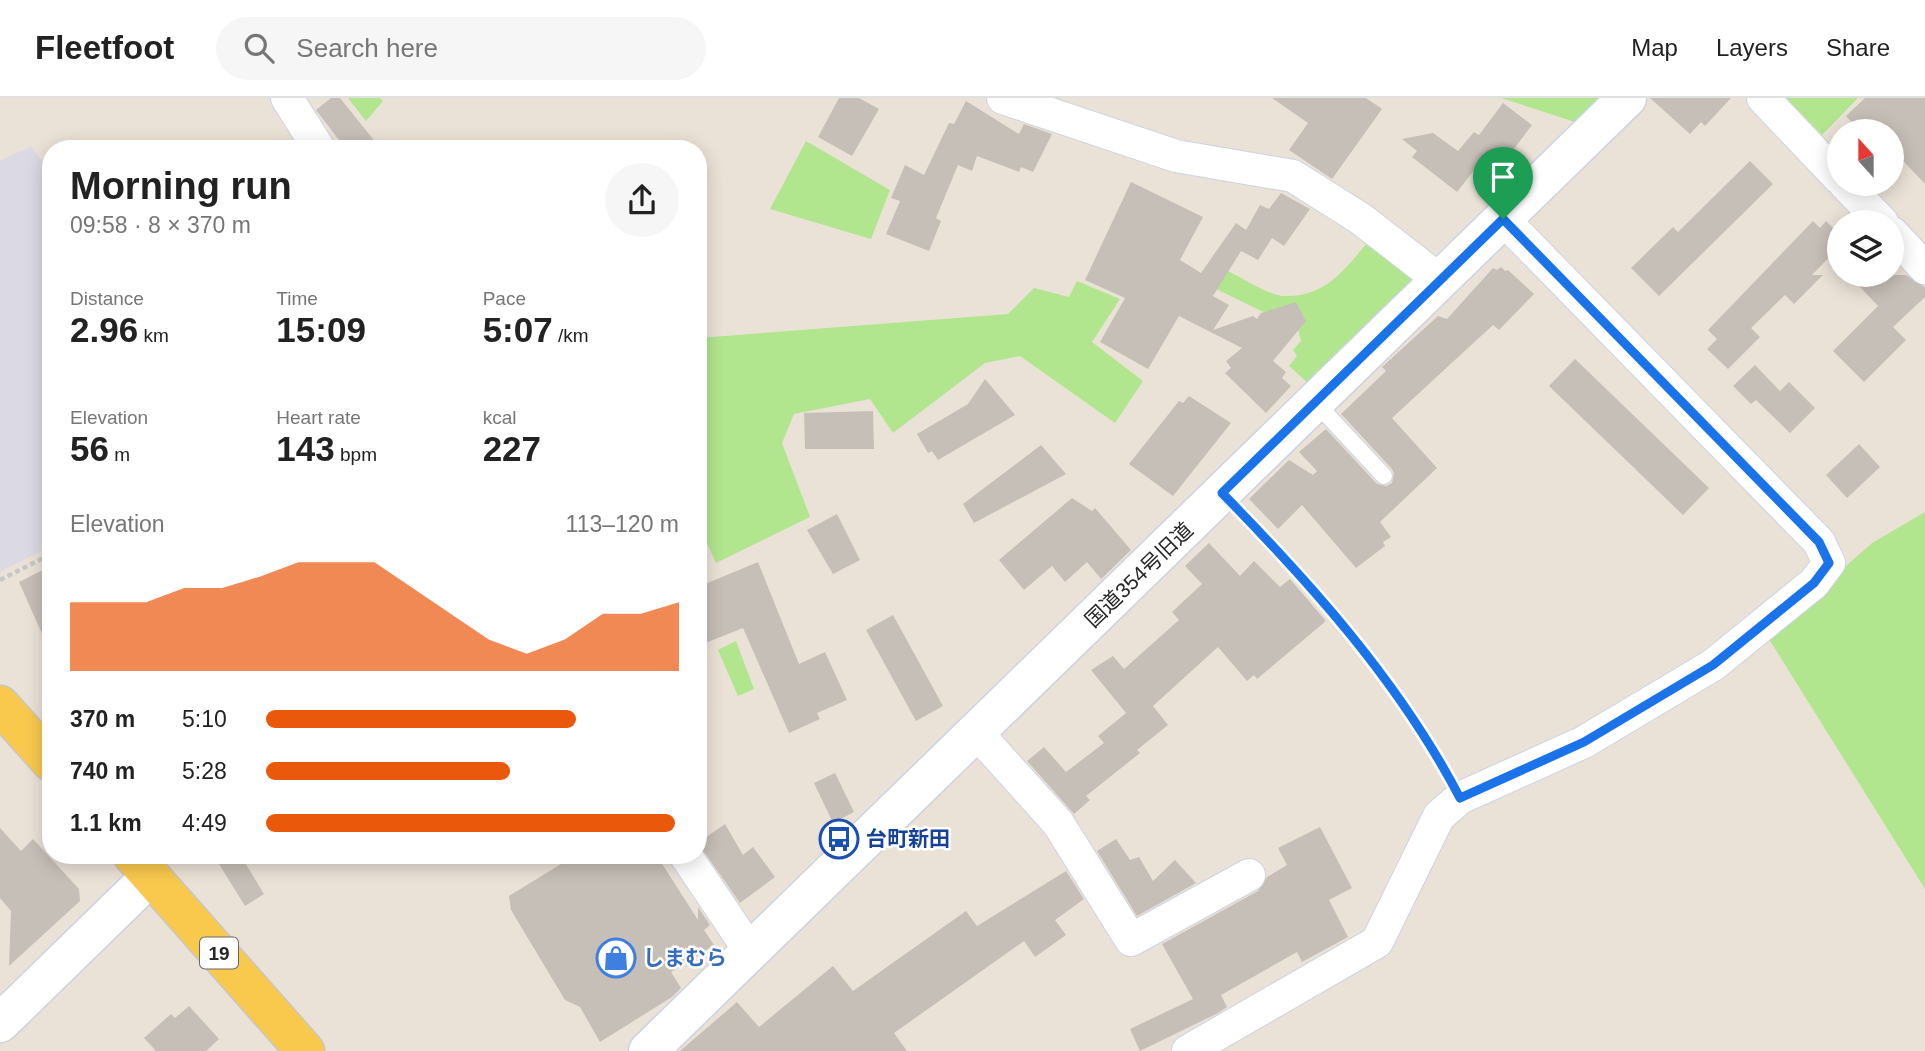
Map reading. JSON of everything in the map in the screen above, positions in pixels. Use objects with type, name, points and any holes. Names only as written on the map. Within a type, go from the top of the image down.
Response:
[{"type":"main road","points":[[0,705],[42,752]]},
{"type":"main road","name":"19","points":[[142,866],[305,1051]]},
{"type":"street","points":[[286,98],[313,140]]},
{"type":"street","points":[[1003,98],[1176,156],[1293,176],[1361,219],[1441,281]]},
{"type":"street","name":"国道354号旧道","points":[[648,1051],[1627,98]]},
{"type":"street","points":[[1763,98],[1827,165]]},
{"type":"street","points":[[1857,196],[1870,210]]},
{"type":"street","points":[[1188,1051],[1377,942],[1439,816],[1460,798],[1584,742],[1713,665],[1814,583],[1829,563],[1819,542],[1503,219]]},
{"type":"street","points":[[1904,246],[1925,268]]},
{"type":"street","points":[[977,733],[1058,823],[1131,940],[1249,875]]},
{"type":"street","points":[[691,864],[750,951]]},
{"type":"street","points":[[0,1023],[142,866]]},
{"type":"lane","points":[[1316,403],[1384,475]]},
{"type":"path","points":[[1222,493],[1274,546],[1376,666],[1431,743],[1460,798]]},
{"type":"path","points":[[0,580],[42,559]]},
{"type":"shaded area","points":[[31,146],[42,162],[42,551],[0,572],[0,161]]},
{"type":"green space","points":[[348,98],[380,98],[383,101],[366,121]]},
{"type":"green space","points":[[1501,98],[1604,98],[1578,123]]},
{"type":"green space","points":[[1786,98],[1858,98],[1838,119],[1827,119],[1827,130],[1822,135]]},
{"type":"green space","points":[[806,141],[890,190],[871,239],[770,209]]},
{"type":"green space","points":[[1368,242],[1415,277],[1309,384],[1289,366],[1297,356],[1293,350],[1301,341],[1298,329],[1214,288],[1224,269],[1278,295],[1311,292],[1333,280]]},
{"type":"green space","points":[[1077,281],[1120,299],[1092,342],[1143,381],[1115,423],[1020,356],[985,363],[893,433],[870,399],[794,414],[782,443],[810,517],[716,563],[707,543],[707,337],[1008,314],[1034,288],[1069,297]]},
{"type":"green space","points":[[1925,512],[1925,889],[1767,636],[1872,543]]},
{"type":"green space","points":[[736,641],[754,689],[738,696],[718,650]]},
{"type":"building","points":[[331,98],[340,98],[374,140],[339,140],[316,110]]},
{"type":"building","points":[[839,98],[859,98],[879,109],[852,156],[818,137]]},
{"type":"building","points":[[1272,98],[1366,98],[1382,109],[1332,179],[1289,150],[1308,123]]},
{"type":"building","points":[[1650,98],[1731,98],[1705,126],[1701,122],[1690,134]]},
{"type":"building","points":[[1865,98],[1925,98],[1925,184],[1904,162],[1904,119],[1849,119],[1846,116]]},
{"type":"building","points":[[966,101],[1019,134],[1024,124],[1052,134],[1033,172],[1021,167],[1019,172],[977,156],[972,171],[958,165],[936,218],[941,221],[929,251],[886,234],[900,201],[891,198],[905,165],[924,175],[949,123],[954,124]]},
{"type":"building","points":[[1503,103],[1532,125],[1494,175],[1479,164],[1457,192],[1412,157],[1417,151],[1402,139],[1433,133],[1458,151],[1474,132],[1479,135]]},
{"type":"building","points":[[1750,161],[1773,184],[1659,296],[1631,268],[1673,227],[1678,232]]},
{"type":"building","points":[[1131,182],[1203,217],[1180,260],[1201,273],[1236,223],[1246,230],[1260,205],[1269,209],[1281,193],[1310,209],[1284,246],[1272,238],[1258,260],[1241,251],[1213,296],[1229,305],[1213,330],[1253,316],[1257,319],[1261,313],[1296,302],[1306,321],[1273,361],[1286,372],[1282,378],[1291,386],[1266,413],[1225,373],[1231,368],[1226,361],[1242,348],[1179,316],[1148,369],[1100,342],[1125,298],[1085,280]]},
{"type":"building","points":[[1813,221],[1820,228],[1827,222],[1827,259],[1812,275],[1823,275],[1794,304],[1785,295],[1751,328],[1760,337],[1728,369],[1707,349],[1717,339],[1708,330]]},
{"type":"building","points":[[1501,267],[1505,271],[1508,270],[1534,294],[1499,330],[1493,325],[1392,418],[1437,468],[1380,522],[1391,537],[1383,542],[1385,546],[1356,568],[1302,505],[1278,529],[1249,499],[1289,460],[1313,475],[1317,471],[1299,452],[1326,429],[1377,484],[1386,486],[1392,483],[1392,469],[1341,414],[1386,371],[1382,367],[1438,316],[1447,319],[1493,268],[1497,270]]},
{"type":"building","points":[[1906,275],[1925,287],[1925,297],[1893,327],[1906,340],[1864,382],[1833,351],[1878,306],[1860,287],[1904,287]]},
{"type":"building","points":[[1575,359],[1709,488],[1683,515],[1549,386]]},
{"type":"building","points":[[1755,365],[1780,391],[1789,382],[1815,408],[1790,433],[1756,400],[1751,404],[1733,386]]},
{"type":"building","points":[[985,379],[1015,415],[938,460],[932,451],[928,453],[917,434],[968,404]]},
{"type":"building","points":[[1189,396],[1231,423],[1173,496],[1129,464],[1179,401],[1183,403]]},
{"type":"building","points":[[873,411],[874,449],[805,449],[804,413]]},
{"type":"building","points":[[1859,444],[1880,467],[1847,498],[1826,475]]},
{"type":"building","points":[[1041,445],[1066,474],[974,523],[963,504]]},
{"type":"building","points":[[1072,498],[1092,511],[1095,508],[1131,550],[1101,579],[1087,562],[1065,582],[1052,566],[1024,590],[999,560]]},
{"type":"building","points":[[837,514],[860,560],[833,574],[807,530]]},
{"type":"building","points":[[1209,543],[1240,576],[1254,561],[1280,587],[1290,579],[1326,621],[1257,679],[1254,675],[1247,681],[1218,647],[1153,706],[1168,725],[1137,750],[1140,753],[1086,796],[1090,800],[1074,814],[1027,761],[1044,747],[1066,772],[1104,743],[1098,736],[1126,713],[1091,670],[1113,656],[1124,669],[1179,620],[1172,612],[1202,584],[1185,566]]},
{"type":"building","points":[[758,562],[799,664],[825,652],[847,700],[817,713],[820,719],[789,733],[743,628],[707,642],[707,583]]},
{"type":"building","points":[[42,570],[42,634],[19,582]]},
{"type":"building","points":[[893,615],[943,706],[916,721],[866,630]]},
{"type":"building","points":[[835,773],[854,812],[833,823],[814,783]]},
{"type":"building","points":[[725,824],[743,855],[753,847],[775,877],[740,903],[707,856],[707,837]]},
{"type":"building","points":[[1320,827],[1352,888],[1329,900],[1348,937],[1302,962],[1297,952],[1221,995],[1227,1007],[1218,1013],[1140,1051],[1130,1029],[1193,999],[1162,944],[1258,891],[1267,877],[1287,865],[1278,848]]},
{"type":"building","points":[[0,828],[21,851],[33,839],[42,849],[42,864],[56,864],[79,889],[80,901],[9,966],[11,911],[0,898]]},
{"type":"building","points":[[1116,839],[1130,860],[1139,857],[1153,881],[1175,860],[1196,883],[1137,916],[1097,851]]},
{"type":"building","points":[[219,864],[246,864],[264,894],[245,906]]},
{"type":"building","name":"しまむら","points":[[561,864],[662,864],[698,920],[698,907],[710,925],[704,930],[714,945],[671,972],[681,988],[672,997],[600,1042],[580,1007],[565,1000],[511,910],[509,896]]},
{"type":"building","points":[[1066,871],[1084,899],[1055,920],[1066,935],[1035,957],[1024,941],[894,1033],[907,1051],[680,1051],[737,1002],[759,1027],[833,966],[853,991],[966,911],[977,926]]},
{"type":"building","points":[[189,1006],[219,1039],[206,1051],[156,1051],[144,1038],[171,1014],[175,1018]]},
{"type":"place","name":"台町新田","points":[[839,839]]},
{"type":"place","name":"しまむら","points":[[616,958]]},
{"type":"route","points":[[1503,219],[1819,542],[1829,563],[1814,583],[1713,665],[1584,742],[1460,798],[1431,743],[1376,666],[1332,611],[1222,493],[1503,219]]}]
